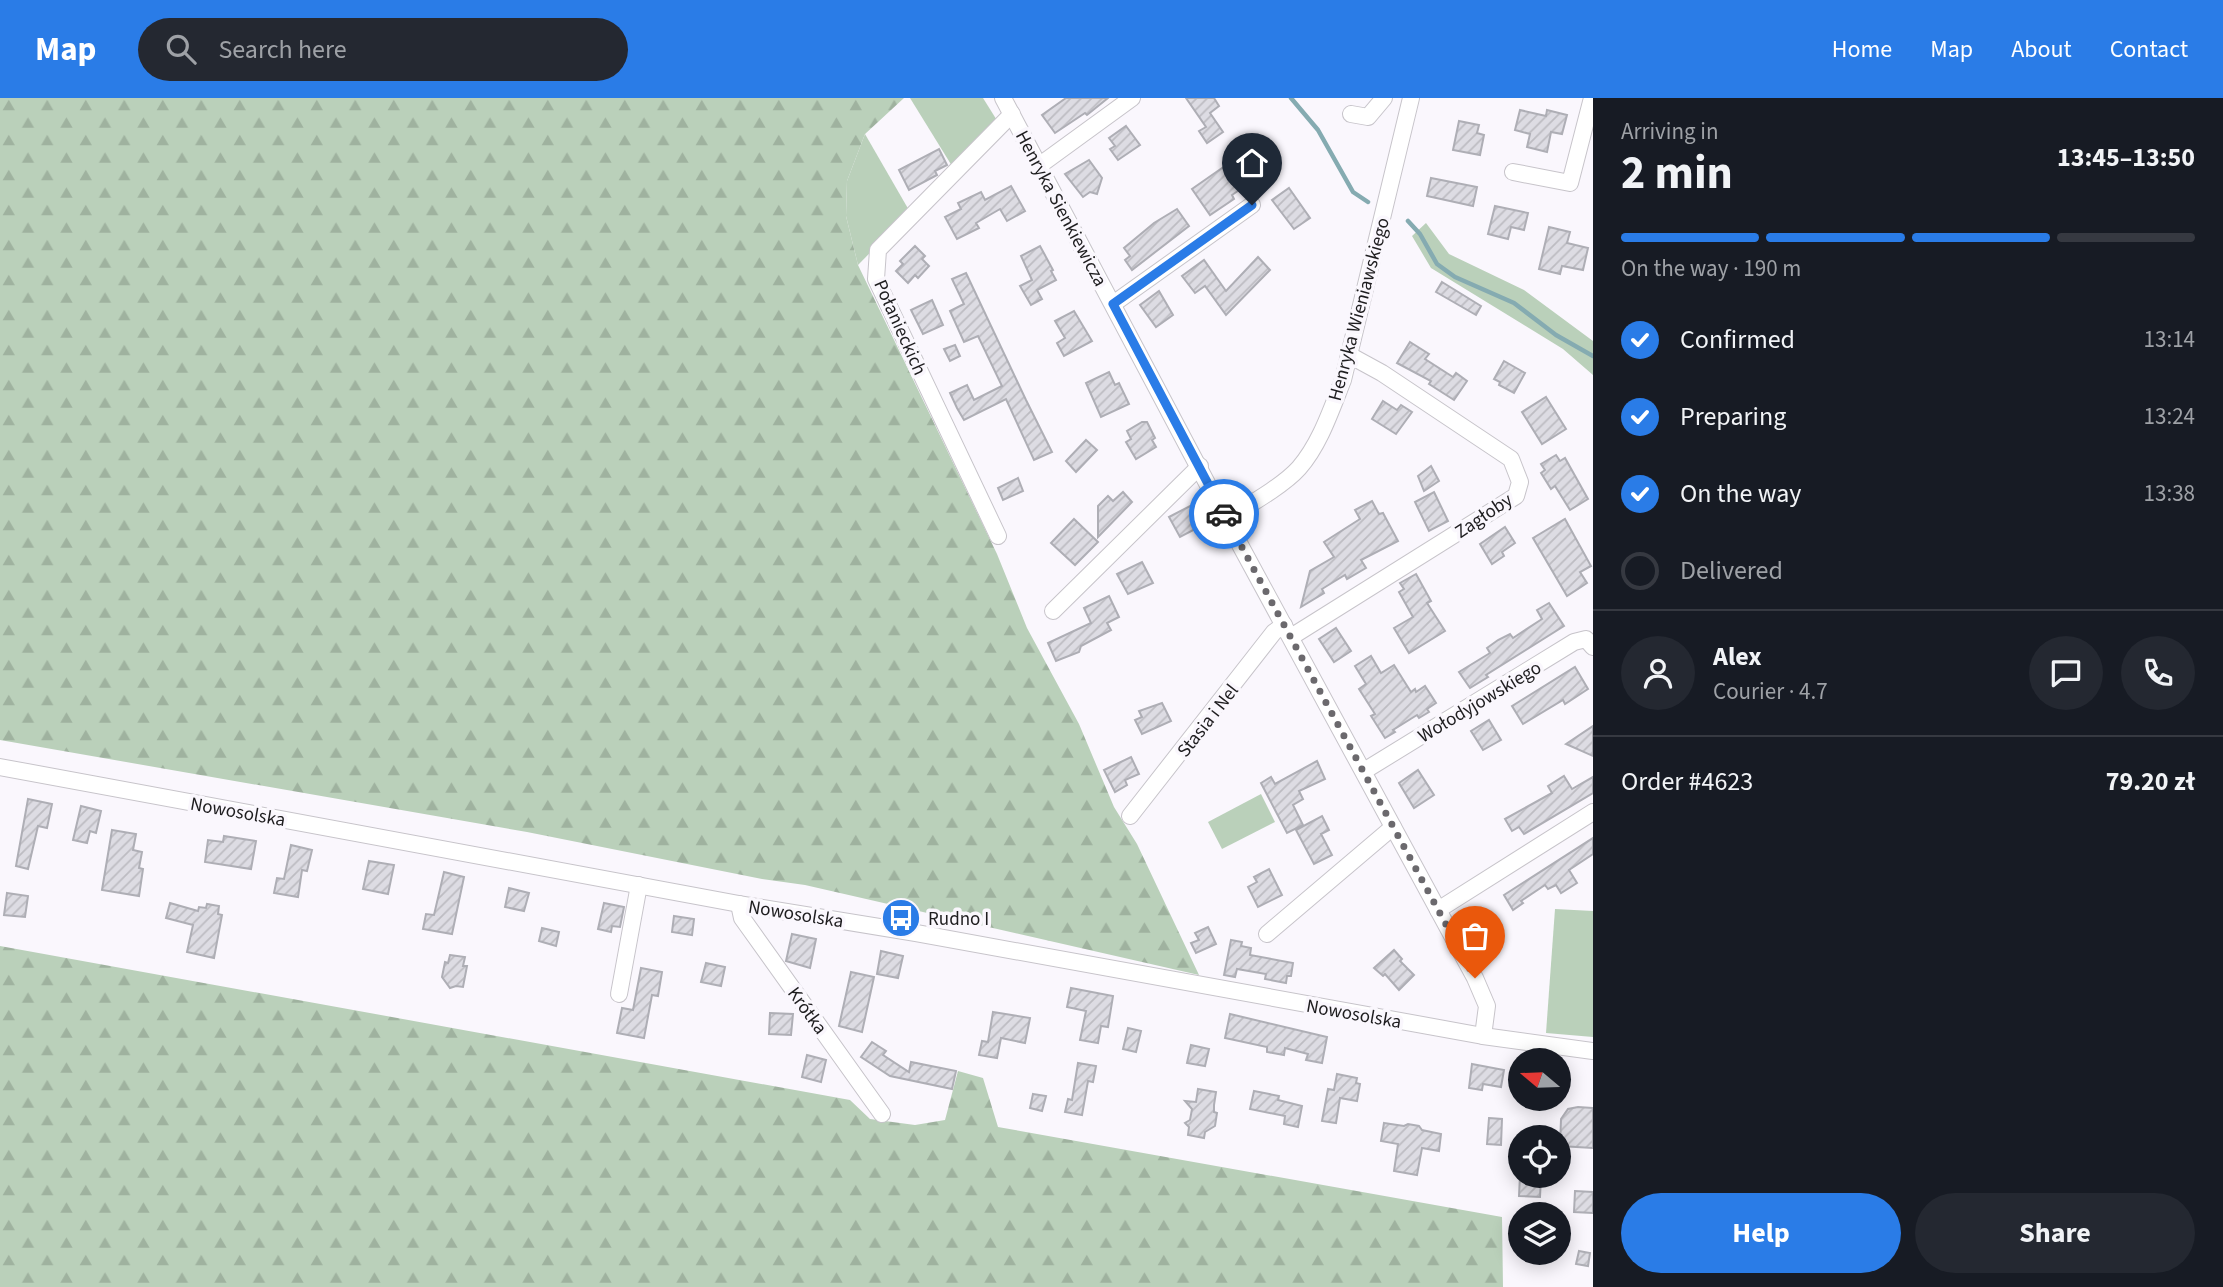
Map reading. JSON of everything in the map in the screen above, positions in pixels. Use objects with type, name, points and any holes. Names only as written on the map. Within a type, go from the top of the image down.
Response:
[{"type":"street","name":"Henryka Sienkiewicza","points":[[1003,98],[1226,519],[1483,993],[1487,1013],[1483,1036]]},
{"type":"street","points":[[1040,164],[1132,98]]},
{"type":"street","points":[[1351,114],[1368,117],[1384,98]]},
{"type":"street","name":"Henryka Wieniawskiego","points":[[1226,519],[1298,470],[1317,442],[1330,414],[1343,380],[1411,98]]},
{"type":"street","points":[[1513,172],[1570,183],[1592,98]]},
{"type":"street","name":"Połanieckich","points":[[998,536],[876,279],[878,250],[1012,114]]},
{"type":"street","points":[[1113,304],[1252,205]]},
{"type":"street","name":"Zagłoby","points":[[1288,631],[1516,496],[1520,482],[1511,459],[1382,373],[1349,355]]},
{"type":"street","points":[[1053,611],[1199,466]]},
{"type":"street","name":"Stasia i Nel","points":[[1130,816],[1274,632],[1288,631]]},
{"type":"street","name":"Wołodyjowskiego","points":[[1364,771],[1574,642],[1586,639],[1593,647]]},
{"type":"street","name":"Nowosolska","points":[[0,767],[739,904],[916,933],[1483,1036],[1593,1051]]},
{"type":"street","points":[[1438,910],[1593,812]]},
{"type":"street","points":[[1267,934],[1393,827]]},
{"type":"street","points":[[619,994],[639,885]]},
{"type":"street","name":"Krótka","points":[[739,904],[742,918],[882,1114]]},
{"type":"green space","points":[[0,98],[904,98],[865,134],[847,181],[846,216],[858,265],[997,554],[1027,628],[1079,724],[1114,807],[1137,844],[1199,975],[805,885],[762,879],[527,832],[0,740]]},
{"type":"green space","points":[[910,98],[983,98],[998,122],[952,166]]},
{"type":"green space","points":[[865,134],[910,212],[858,265],[846,216],[847,181]]},
{"type":"green space","points":[[1426,223],[1449,254],[1524,290],[1593,341],[1593,375],[1563,349],[1431,268],[1412,236]]},
{"type":"green space","points":[[1261,794],[1275,822],[1222,849],[1208,822]]},
{"type":"green space","points":[[1555,909],[1593,911],[1593,1037],[1546,1033]]},
{"type":"green space","points":[[0,946],[850,1100],[870,1119],[915,1125],[945,1120],[958,1071],[983,1078],[998,1127],[1502,1217],[1503,1287],[0,1287]]},
{"type":"building","points":[[1066,98],[1108,98],[1087,115],[1085,113],[1055,133],[1042,115]]},
{"type":"building","points":[[1186,98],[1214,98],[1219,106],[1210,113],[1223,132],[1207,143],[1199,131],[1206,127]]},
{"type":"building","points":[[1520,110],[1546,116],[1547,110],[1567,115],[1562,134],[1551,132],[1547,152],[1527,147],[1530,134],[1515,130]]},
{"type":"building","points":[[1459,121],[1479,125],[1477,133],[1484,135],[1480,155],[1453,150]]},
{"type":"building","points":[[1126,126],[1140,145],[1118,160],[1110,149],[1115,146],[1109,138]]},
{"type":"building","points":[[939,149],[947,165],[935,171],[937,175],[909,190],[899,170]]},
{"type":"building","points":[[1256,152],[1268,170],[1232,195],[1234,199],[1210,215],[1192,189],[1232,161],[1235,165]]},
{"type":"building","points":[[1089,160],[1102,178],[1097,194],[1090,192],[1083,197],[1065,174]]},
{"type":"building","points":[[1431,178],[1477,187],[1473,206],[1427,196]]},
{"type":"building","points":[[1011,186],[1025,211],[1007,221],[1000,209],[976,223],[979,228],[957,239],[945,217],[961,209],[958,203],[981,192],[985,200]]},
{"type":"building","points":[[1289,188],[1310,218],[1294,229],[1272,200]]},
{"type":"building","points":[[1495,206],[1528,213],[1524,230],[1511,227],[1508,239],[1488,234]]},
{"type":"building","points":[[1177,209],[1189,226],[1132,270],[1125,260],[1130,256],[1124,248],[1154,223]]},
{"type":"building","points":[[1549,227],[1570,232],[1567,243],[1588,248],[1583,270],[1562,266],[1560,274],[1539,269]]},
{"type":"building","points":[[915,246],[925,256],[922,259],[929,266],[918,278],[915,275],[908,283],[896,271],[903,264],[900,261]]},
{"type":"building","points":[[1040,246],[1056,280],[1037,290],[1042,299],[1031,305],[1020,286],[1032,280],[1021,256]]},
{"type":"building","points":[[1258,257],[1270,270],[1226,315],[1205,286],[1195,293],[1182,276],[1204,260],[1226,291]]},
{"type":"building","points":[[966,273],[1052,452],[1034,460],[1006,399],[964,420],[950,393],[967,385],[974,400],[1002,386],[978,336],[964,342],[950,311],[964,304],[952,279]]},
{"type":"building","points":[[1442,282],[1481,306],[1476,315],[1436,292]]},
{"type":"building","points":[[1159,291],[1173,315],[1156,327],[1140,305]]},
{"type":"building","points":[[932,300],[943,325],[923,334],[911,310]]},
{"type":"building","points":[[1074,311],[1092,341],[1064,356],[1057,343],[1065,338],[1055,321]]},
{"type":"building","points":[[1410,342],[1429,354],[1425,359],[1453,377],[1456,373],[1467,381],[1454,400],[1429,384],[1431,381],[1397,363]]},
{"type":"building","points":[[955,345],[960,356],[950,361],[944,349]]},
{"type":"building","points":[[1504,361],[1525,373],[1514,393],[1494,379]]},
{"type":"building","points":[[1109,372],[1115,385],[1119,383],[1129,404],[1101,417],[1086,383]]},
{"type":"building","points":[[1546,397],[1566,429],[1542,444],[1522,412]]},
{"type":"building","points":[[1383,401],[1397,410],[1401,405],[1412,412],[1396,434],[1372,419]]},
{"type":"building","points":[[1147,422],[1155,438],[1152,440],[1156,447],[1136,459],[1126,442],[1131,439],[1127,431]]},
{"type":"building","points":[[1086,440],[1097,450],[1076,472],[1066,461]]},
{"type":"building","points":[[1556,455],[1560,461],[1565,458],[1588,499],[1570,510],[1555,486],[1551,489],[1541,473],[1545,470],[1541,464]]},
{"type":"building","points":[[1431,466],[1439,481],[1424,491],[1418,476]]},
{"type":"building","points":[[1018,478],[1023,491],[1003,500],[998,488]]},
{"type":"building","points":[[1123,492],[1132,502],[1098,537],[1098,506],[1108,496],[1113,501]]},
{"type":"building","points":[[1434,492],[1448,521],[1429,531],[1415,502]]},
{"type":"building","points":[[1372,501],[1379,514],[1383,513],[1398,541],[1361,560],[1366,568],[1347,579],[1345,575],[1322,589],[1324,593],[1301,607],[1310,571],[1334,557],[1324,542],[1360,519],[1355,510]]},
{"type":"building","points":[[1190,506],[1201,526],[1180,537],[1169,517]]},
{"type":"building","points":[[1074,519],[1098,542],[1075,565],[1051,543]]},
{"type":"building","points":[[1565,519],[1591,566],[1580,572],[1587,583],[1567,596],[1533,538]]},
{"type":"building","points":[[1505,527],[1515,543],[1502,552],[1504,556],[1492,564],[1480,544]]},
{"type":"building","points":[[1142,562],[1153,583],[1128,594],[1117,574]]},
{"type":"building","points":[[1416,574],[1431,601],[1427,603],[1445,631],[1409,653],[1394,628],[1413,617],[1399,592],[1404,589],[1400,583]]},
{"type":"building","points":[[1109,596],[1119,617],[1107,623],[1111,630],[1081,646],[1079,652],[1056,661],[1048,643],[1091,623],[1084,608]]},
{"type":"building","points":[[1549,603],[1564,626],[1470,688],[1459,672],[1490,653],[1487,648],[1498,640],[1510,634],[1513,638],[1542,619],[1537,610]]},
{"type":"building","points":[[1336,628],[1351,651],[1334,662],[1319,639]]},
{"type":"building","points":[[1371,656],[1381,673],[1394,665],[1411,692],[1425,686],[1436,703],[1427,709],[1429,712],[1419,718],[1417,715],[1385,738],[1371,716],[1375,714],[1359,689],[1366,684],[1355,666]]},
{"type":"building","points":[[1575,667],[1588,689],[1565,704],[1563,700],[1523,724],[1512,706]]},
{"type":"building","points":[[1162,703],[1171,721],[1142,734],[1135,720],[1142,717],[1139,711]]},
{"type":"building","points":[[1489,720],[1501,740],[1483,750],[1471,731]]},
{"type":"building","points":[[1593,726],[1593,756],[1566,744]]},
{"type":"building","points":[[1131,757],[1139,774],[1125,780],[1127,785],[1115,792],[1104,770]]},
{"type":"building","points":[[1317,761],[1325,779],[1299,791],[1303,799],[1293,805],[1303,825],[1287,833],[1261,783],[1271,777],[1275,784]]},
{"type":"building","points":[[1418,770],[1434,795],[1414,808],[1399,783]]},
{"type":"building","points":[[1564,776],[1572,789],[1593,777],[1593,793],[1524,834],[1519,827],[1512,831],[1505,819],[1552,793],[1548,786]]},
{"type":"building","points":[[28,799],[52,804],[47,828],[38,826],[28,869],[16,866]]},
{"type":"building","points":[[81,806],[101,811],[96,833],[90,831],[87,843],[73,840]]},
{"type":"building","points":[[1322,816],[1329,830],[1321,834],[1332,855],[1314,864],[1296,830]]},
{"type":"building","points":[[112,830],[136,834],[133,850],[142,852],[139,868],[143,869],[139,896],[102,890]]},
{"type":"building","points":[[224,836],[256,841],[251,869],[205,862],[208,840],[223,842]]},
{"type":"building","points":[[1593,838],[1593,854],[1569,870],[1577,883],[1561,893],[1556,885],[1548,889],[1545,885],[1521,901],[1523,903],[1513,910],[1504,895]]},
{"type":"building","points":[[291,845],[312,850],[307,871],[302,870],[298,897],[274,893],[277,878],[284,879]]},
{"type":"building","points":[[369,861],[394,865],[388,894],[363,889]]},
{"type":"building","points":[[1269,869],[1282,895],[1258,907],[1248,887],[1257,882],[1254,877]]},
{"type":"building","points":[[444,872],[464,877],[452,934],[423,929],[426,914],[434,915]]},
{"type":"building","points":[[509,888],[529,893],[524,911],[505,907]]},
{"type":"building","points":[[7,893],[28,896],[25,917],[4,915]]},
{"type":"building","points":[[170,903],[198,911],[199,907],[206,908],[207,904],[219,906],[218,914],[222,915],[214,958],[187,952],[193,925],[166,918]]},
{"type":"building","points":[[604,903],[624,907],[620,927],[612,926],[611,932],[598,929]]},
{"type":"building","points":[[1478,909],[1482,915],[1487,912],[1498,928],[1479,940],[1465,917]]},
{"type":"building","points":[[674,916],[694,919],[692,935],[672,932]]},
{"type":"building","points":[[1208,927],[1216,944],[1196,953],[1191,943],[1199,940],[1195,933]]},
{"type":"building","points":[[542,928],[559,932],[556,946],[539,941]]},
{"type":"building","points":[[792,934],[816,939],[810,968],[786,961]]},
{"type":"building","points":[[1231,940],[1242,942],[1241,946],[1251,948],[1250,955],[1293,963],[1291,976],[1287,976],[1286,983],[1265,979],[1266,974],[1237,969],[1235,977],[1224,975]]},
{"type":"building","points":[[1394,950],[1402,959],[1400,961],[1414,975],[1399,990],[1385,974],[1383,976],[1374,968]]},
{"type":"building","points":[[881,951],[903,956],[898,978],[877,974]]},
{"type":"building","points":[[450,955],[465,957],[463,966],[467,966],[463,987],[450,988],[442,977],[445,962],[448,963]]},
{"type":"building","points":[[706,963],[725,967],[721,986],[701,982]]},
{"type":"building","points":[[641,968],[662,972],[658,996],[652,995],[644,1038],[617,1033],[622,1008],[633,1010]]},
{"type":"building","points":[[851,972],[874,977],[862,1032],[839,1026]]},
{"type":"building","points":[[1071,988],[1113,996],[1108,1027],[1101,1026],[1098,1043],[1080,1040],[1086,1011],[1067,1007]]},
{"type":"building","points":[[993,1012],[1030,1018],[1025,1043],[1001,1038],[997,1058],[979,1055],[982,1041],[988,1042]]},
{"type":"building","points":[[770,1013],[793,1014],[791,1035],[769,1034]]},
{"type":"building","points":[[1230,1014],[1327,1037],[1322,1063],[1306,1060],[1308,1054],[1285,1048],[1284,1055],[1267,1052],[1267,1047],[1225,1038]]},
{"type":"building","points":[[1128,1028],[1141,1031],[1136,1052],[1123,1049]]},
{"type":"building","points":[[872,1042],[886,1051],[883,1055],[909,1072],[911,1062],[956,1071],[952,1089],[890,1076],[861,1057]]},
{"type":"building","points":[[1191,1045],[1209,1049],[1205,1066],[1187,1063]]},
{"type":"building","points":[[807,1055],[826,1060],[821,1082],[802,1077]]},
{"type":"building","points":[[1078,1063],[1096,1066],[1093,1082],[1088,1081],[1082,1115],[1065,1112],[1068,1099],[1072,1100]]},
{"type":"building","points":[[1472,1064],[1504,1070],[1501,1087],[1483,1084],[1482,1090],[1469,1088]]},
{"type":"building","points":[[1337,1074],[1357,1078],[1356,1083],[1360,1084],[1357,1101],[1340,1098],[1336,1123],[1322,1121],[1328,1089],[1334,1090]]},
{"type":"building","points":[[1198,1089],[1216,1092],[1215,1126],[1205,1132],[1204,1138],[1188,1135],[1189,1127],[1185,1123],[1190,1120],[1192,1109],[1185,1101],[1196,1102]]},
{"type":"building","points":[[1254,1091],[1279,1096],[1278,1100],[1302,1106],[1298,1127],[1284,1124],[1285,1116],[1250,1109]]},
{"type":"building","points":[[1033,1094],[1046,1096],[1042,1111],[1030,1108]]},
{"type":"building","points":[[1572,1108],[1593,1108],[1593,1148],[1571,1147],[1571,1125],[1561,1125],[1561,1119]]},
{"type":"building","points":[[1489,1118],[1502,1119],[1501,1145],[1487,1144]]},
{"type":"building","points":[[1384,1123],[1419,1126],[1422,1130],[1441,1134],[1439,1151],[1422,1148],[1417,1175],[1394,1171],[1398,1144],[1381,1141]]},
{"type":"building","points":[[1519,1188],[1540,1188],[1540,1197],[1519,1196]]},
{"type":"building","points":[[1575,1191],[1593,1192],[1593,1213],[1574,1212]]},
{"type":"building","points":[[1579,1251],[1590,1253],[1588,1266],[1576,1264]]},
{"type":"waterway","points":[[1291,98],[1318,130],[1353,192],[1368,202]]},
{"type":"waterway","points":[[1408,221],[1420,234],[1437,264],[1455,277],[1514,303],[1556,335],[1593,356]]},
{"type":"way so far","points":[[1224,514],[1475,978]]},
{"type":"place","name":"Rudno I","points":[[901,918]]},
{"type":"route","points":[[1224,514],[1113,304],[1252,205]]}]
